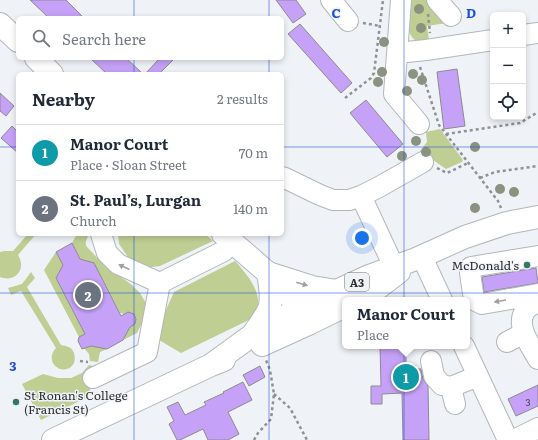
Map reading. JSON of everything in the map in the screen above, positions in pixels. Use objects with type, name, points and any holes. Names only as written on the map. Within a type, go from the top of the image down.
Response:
[{"type":"main road","points":[[0,24],[16,39]]},
{"type":"main road","points":[[38,60],[50,72]]},
{"type":"main road","name":"A3","points":[[342,297],[369,276],[419,258],[465,237],[538,217]]},
{"type":"main road","points":[[227,238],[268,273],[304,316]]},
{"type":"main road","name":"A3","points":[[362,297],[374,291],[419,258]]},
{"type":"main road","points":[[268,273],[312,286],[341,298]]},
{"type":"main road","points":[[251,336],[263,319],[269,307],[271,293],[268,273]]},
{"type":"main road","name":"A3","points":[[211,365],[251,336],[304,316],[341,298]]},
{"type":"main road","name":"A3","points":[[65,437],[211,365],[255,348],[304,316]]},
{"type":"street","points":[[331,0],[348,21]]},
{"type":"street","points":[[401,0],[415,51],[394,94],[419,124]]},
{"type":"street","points":[[432,4],[451,16]]},
{"type":"street","points":[[526,35],[538,33]]},
{"type":"street","points":[[415,51],[490,40]]},
{"type":"street","points":[[284,178],[333,200],[348,200],[361,196],[379,187],[418,161]]},
{"type":"street","points":[[361,196],[394,266]]},
{"type":"street","points":[[103,236],[107,253],[118,264],[160,283]]},
{"type":"street","points":[[160,283],[224,251],[227,238]]},
{"type":"street","points":[[538,256],[471,267],[470,273],[474,300],[482,304],[538,294]]},
{"type":"street","points":[[419,258],[440,297]]},
{"type":"street","points":[[93,378],[147,352],[160,283]]},
{"type":"street","points":[[538,303],[528,307],[524,314],[516,338],[538,359]]},
{"type":"street","points":[[465,349],[508,440]]},
{"type":"street","points":[[431,361],[434,376],[453,395],[478,376]]},
{"type":"street","points":[[514,440],[538,428]]},
{"type":"path","points":[[344,98],[371,78],[374,73],[383,0]]},
{"type":"path","points":[[432,4],[415,51],[439,125],[498,201],[508,224]]},
{"type":"path","points":[[446,134],[520,124],[538,112]]},
{"type":"path","points":[[418,161],[447,173],[468,163]]},
{"type":"path","points":[[480,178],[495,172],[538,166]]},
{"type":"path","points":[[254,440],[258,433],[271,420],[274,394],[270,370],[265,358]]},
{"type":"path","points":[[274,394],[290,408],[307,440]]},
{"type":"green space","points":[[412,0],[431,0],[447,23],[427,26],[429,40],[417,41],[413,38],[408,29],[408,19]]},
{"type":"green space","points":[[440,129],[463,160],[462,162],[446,169],[420,151],[427,142],[426,132]]},
{"type":"green space","points":[[26,236],[34,236],[18,255],[21,265],[18,274],[10,278],[0,277],[0,252],[13,251]]},
{"type":"green space","points":[[76,236],[88,236],[86,242],[87,247],[107,268],[132,285],[140,293],[147,305],[143,321],[137,333],[123,340],[129,327],[135,324],[136,319],[134,314],[128,312],[124,314],[120,313],[94,264],[80,259],[72,243]]},
{"type":"green space","points":[[118,236],[207,236],[213,241],[160,266],[144,268],[128,257],[119,244]]},
{"type":"green space","points":[[56,252],[63,265],[56,278],[85,334],[79,337],[44,270]]},
{"type":"green space","points":[[235,261],[251,281],[257,293],[258,306],[255,317],[181,353],[159,340],[161,321],[174,292]]},
{"type":"green space","points":[[31,272],[35,278],[27,287],[61,345],[71,348],[74,353],[74,363],[66,369],[61,369],[53,364],[52,354],[56,348],[21,291],[11,295],[8,288],[22,284]]},
{"type":"green space","points":[[94,341],[107,349],[100,352],[98,362],[90,361],[89,354],[84,348],[91,346]]},
{"type":"green space","points":[[89,365],[97,367],[88,397],[41,420],[22,384],[43,374],[58,378],[71,378],[82,373]]},
{"type":"building","points":[[30,0],[66,0],[82,16],[47,16]]},
{"type":"building","points":[[276,0],[296,0],[306,14],[293,23]]},
{"type":"building","points":[[300,24],[352,83],[341,93],[288,34]]},
{"type":"building","points":[[92,60],[128,60],[141,72],[105,72]]},
{"type":"building","points":[[158,60],[173,60],[161,72],[147,72]]},
{"type":"building","points":[[457,69],[465,126],[444,129],[437,72]]},
{"type":"building","points":[[0,93],[14,106],[6,116],[0,111]]},
{"type":"building","points":[[366,100],[403,144],[387,157],[350,113]]},
{"type":"building","points":[[12,126],[16,130],[16,151],[1,138]]},
{"type":"building","points":[[72,243],[80,259],[94,263],[121,316],[128,312],[134,314],[136,319],[135,324],[130,327],[123,340],[107,349],[91,346],[82,349],[78,341],[79,337],[85,334],[56,278],[63,265],[56,252]]},
{"type":"building","points":[[536,268],[538,283],[484,292],[482,277]]},
{"type":"building","points":[[380,349],[406,349],[406,369],[421,369],[423,379],[428,386],[429,440],[403,440],[402,393],[382,394],[382,404],[371,404],[371,386],[381,386]]},
{"type":"building","points":[[260,366],[265,377],[249,386],[243,375]]},
{"type":"building","points":[[243,382],[252,400],[228,412],[239,434],[228,440],[208,440],[203,429],[177,440],[169,424],[174,421],[167,407],[178,402],[185,415],[206,405],[204,402]]},
{"type":"building","points":[[538,385],[538,406],[516,416],[508,399]]},
{"type":"place","name":"McDonald's","points":[[527,265]]},
{"type":"place","name":"St. Paul’s, Lurgan","points":[[88,295]]},
{"type":"place","name":"Manor Court","points":[[406,377]]},
{"type":"place","name":"St Ronan's College (Francis St)","points":[[16,402]]}]
